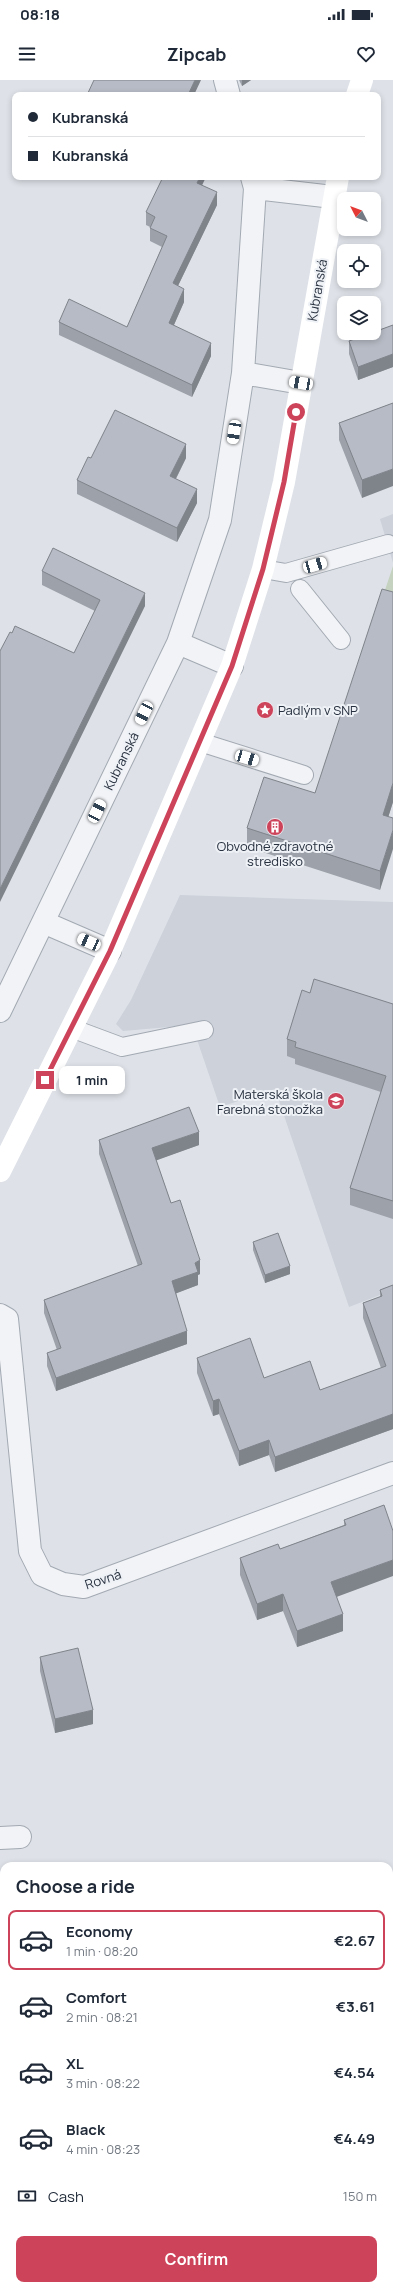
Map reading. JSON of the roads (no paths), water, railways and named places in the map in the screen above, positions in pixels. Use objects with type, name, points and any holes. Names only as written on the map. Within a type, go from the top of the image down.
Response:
[{"type":"street","points":[[225,80],[229,92]]},
{"type":"street","points":[[358,92],[362,80]]},
{"type":"street","name":"Kubranská","points":[[0,1011],[178,643],[220,520],[243,373],[254,183],[335,187],[284,482],[263,569],[232,666],[110,951],[0,1171]]},
{"type":"street","points":[[243,373],[301,383]]},
{"type":"street","points":[[178,643],[232,666]]},
{"type":"street","points":[[43,922],[110,951]]},
{"type":"street","name":"Rovná","points":[[0,1315],[7,1318],[30,1551],[42,1575],[63,1584],[84,1587],[393,1473]]},
{"type":"lane","points":[[263,569],[286,573],[388,544]]},
{"type":"lane","points":[[300,589],[341,640]]},
{"type":"lane","points":[[200,742],[304,775]]},
{"type":"lane","points":[[71,1028],[122,1047],[204,1030]]},
{"type":"place","name":"Padlým v SNP","points":[[265,710]]},
{"type":"place","name":"Obvodné zdravotné stredisko","points":[[275,827]]},
{"type":"place","name":"Materská škola Farebná stonožka","points":[[336,1101]]}]
